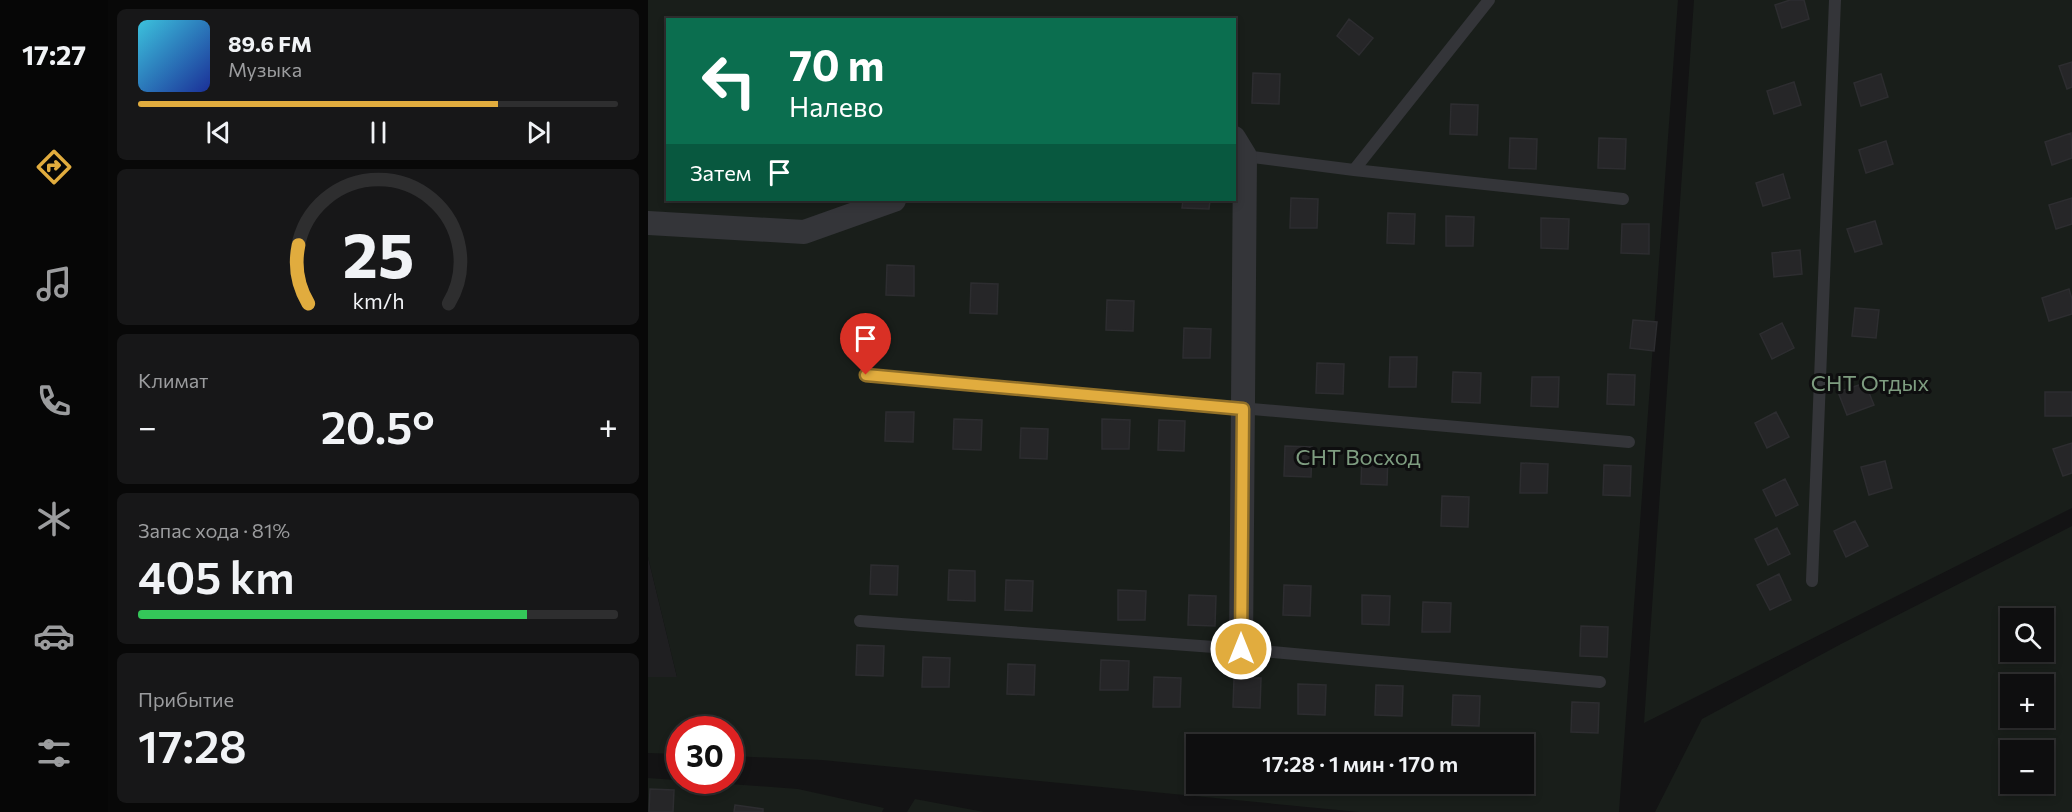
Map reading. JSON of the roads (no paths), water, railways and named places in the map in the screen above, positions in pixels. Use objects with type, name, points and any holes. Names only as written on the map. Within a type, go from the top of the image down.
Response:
[{"type":"street","points":[[1240,147],[1243,409],[1241,649]]},
{"type":"street","points":[[648,222],[804,232],[891,201]]},
{"type":"lane","points":[[1354,170],[1489,0]]},
{"type":"lane","points":[[1812,581],[1835,0]]},
{"type":"lane","points":[[1240,147],[1354,170],[1623,199]]},
{"type":"lane","points":[[866,375],[1629,442]]},
{"type":"lane","points":[[860,621],[1241,649],[1600,682]]},
{"type":"park label","name":"СНТ Отдых","points":[[1870,383]]},
{"type":"park label","name":"СНТ Восход","points":[[1358,457]]}]
